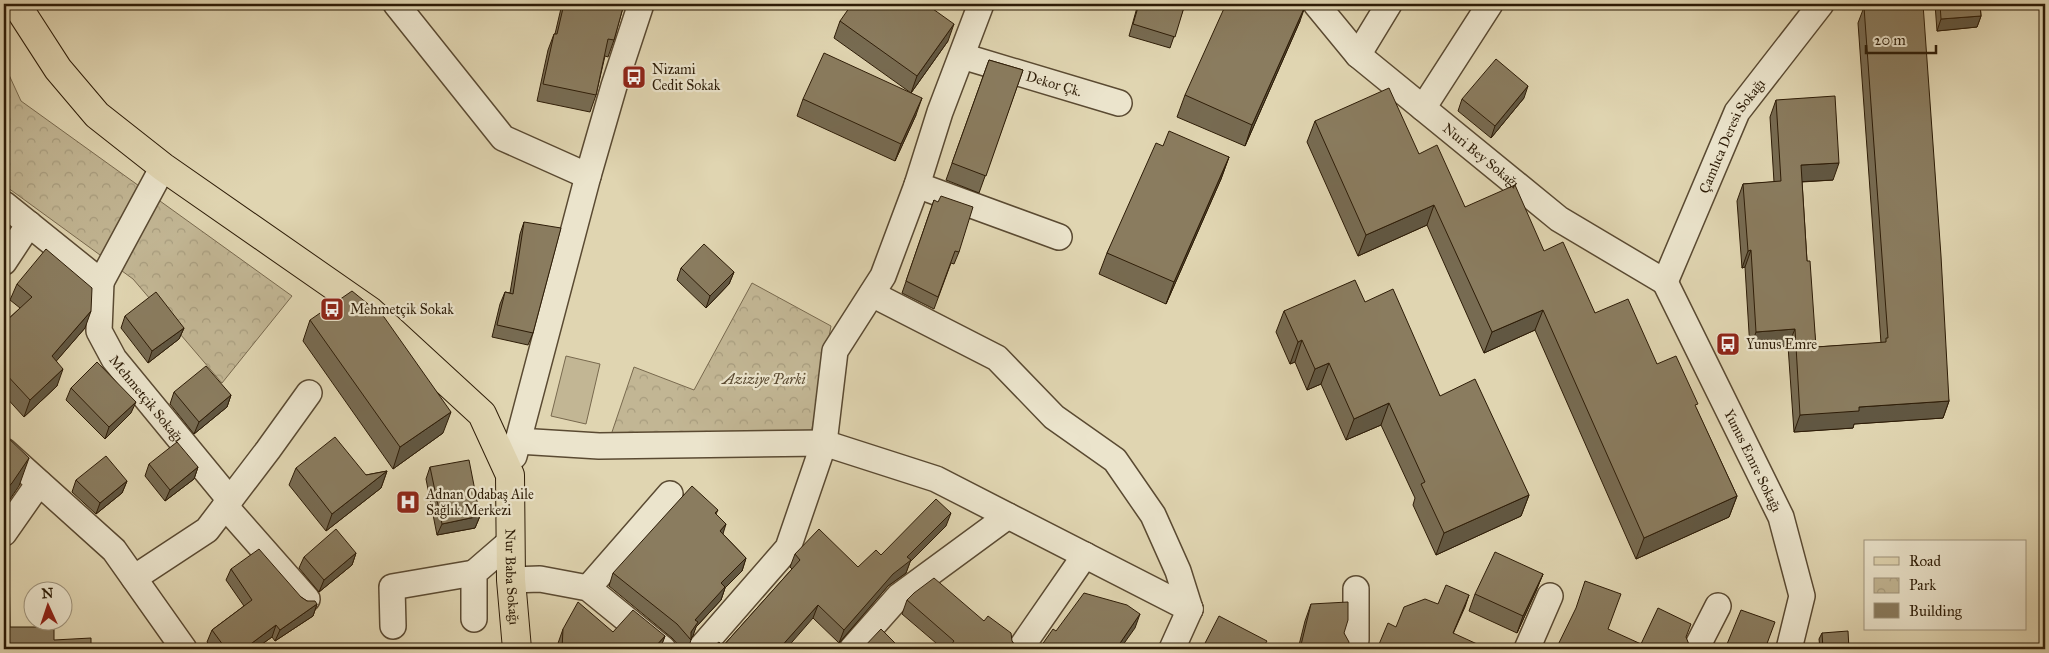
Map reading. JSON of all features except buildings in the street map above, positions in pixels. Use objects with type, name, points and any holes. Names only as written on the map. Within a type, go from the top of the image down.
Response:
[{"type":"main road","points":[[16,4],[58,69],[96,115],[163,168],[370,310],[482,414],[510,475]]},
{"type":"main road","name":"Nur Baba Sokağı","points":[[510,475],[511,580],[517,649]]},
{"type":"street","points":[[396,4],[503,138],[588,176]]},
{"type":"street","points":[[510,475],[588,176],[630,32],[641,4]]},
{"type":"street","points":[[700,649],[788,548],[824,443],[835,351],[883,276],[917,185],[940,112],[981,4]]},
{"type":"street","name":"Nuri Bey Sokağı","points":[[1316,4],[1358,55],[1559,219],[1666,282]]},
{"type":"street","points":[[1358,55],[1390,4]]},
{"type":"street","points":[[1423,108],[1490,4]]},
{"type":"street","name":"Çamlıca Deresi Sokağı","points":[[1666,282],[1737,112],[1821,4]]},
{"type":"street","name":"Dekor Çk.","points":[[962,56],[1119,103]]},
{"type":"street","points":[[4,204],[101,282],[163,168]]},
{"type":"street","points":[[917,185],[1059,237]]},
{"type":"street","points":[[4,262],[29,224]]},
{"type":"street","name":"Mehmetçik Sokağı","points":[[101,282],[99,331],[114,359],[307,599]]},
{"type":"street","name":"Yunus Emre Sokağı","points":[[1666,282],[1781,517],[1802,596],[1789,649]]},
{"type":"street","points":[[872,294],[997,358],[1054,417],[1114,460],[1153,515],[1178,571],[1190,608],[1172,649]]},
{"type":"street","points":[[134,578],[207,530],[309,393]]},
{"type":"street","points":[[518,441],[599,446],[824,443],[936,479],[1190,608]]},
{"type":"street","points":[[4,451],[114,550],[184,649]]},
{"type":"street","points":[[4,533],[39,483]]},
{"type":"street","points":[[588,588],[670,494]]},
{"type":"street","points":[[852,649],[899,596],[1008,516]]},
{"type":"street","points":[[393,626],[392,587],[474,573],[511,541]]},
{"type":"street","points":[[1020,649],[1085,555]]},
{"type":"street","points":[[474,573],[474,620]]},
{"type":"street","points":[[511,580],[540,579],[588,588],[663,649]]},
{"type":"street","points":[[1352,649],[1356,640],[1356,589]]},
{"type":"street","points":[[1527,649],[1550,596]]},
{"type":"street","points":[[1696,649],[1718,606]]},
{"type":"green space","points":[[4,64],[21,101],[292,296],[222,383],[133,279],[4,185]]},
{"type":"green space","name":"Aziziye Parki","points":[[752,283],[831,326],[811,434],[610,438],[634,367],[694,390]]},
{"type":"green space","points":[[566,356],[600,364],[586,424],[551,416]]},
{"type":"place","name":"Nizami Cedit Sokak","points":[[634,77]]},
{"type":"place","name":"Mehmetçik Sokak","points":[[332,309]]},
{"type":"place","name":"Yunus Emre","points":[[1728,344]]},
{"type":"place","name":"Adnan Odabaş Aile Sağlık Merkezi","points":[[408,502]]}]
